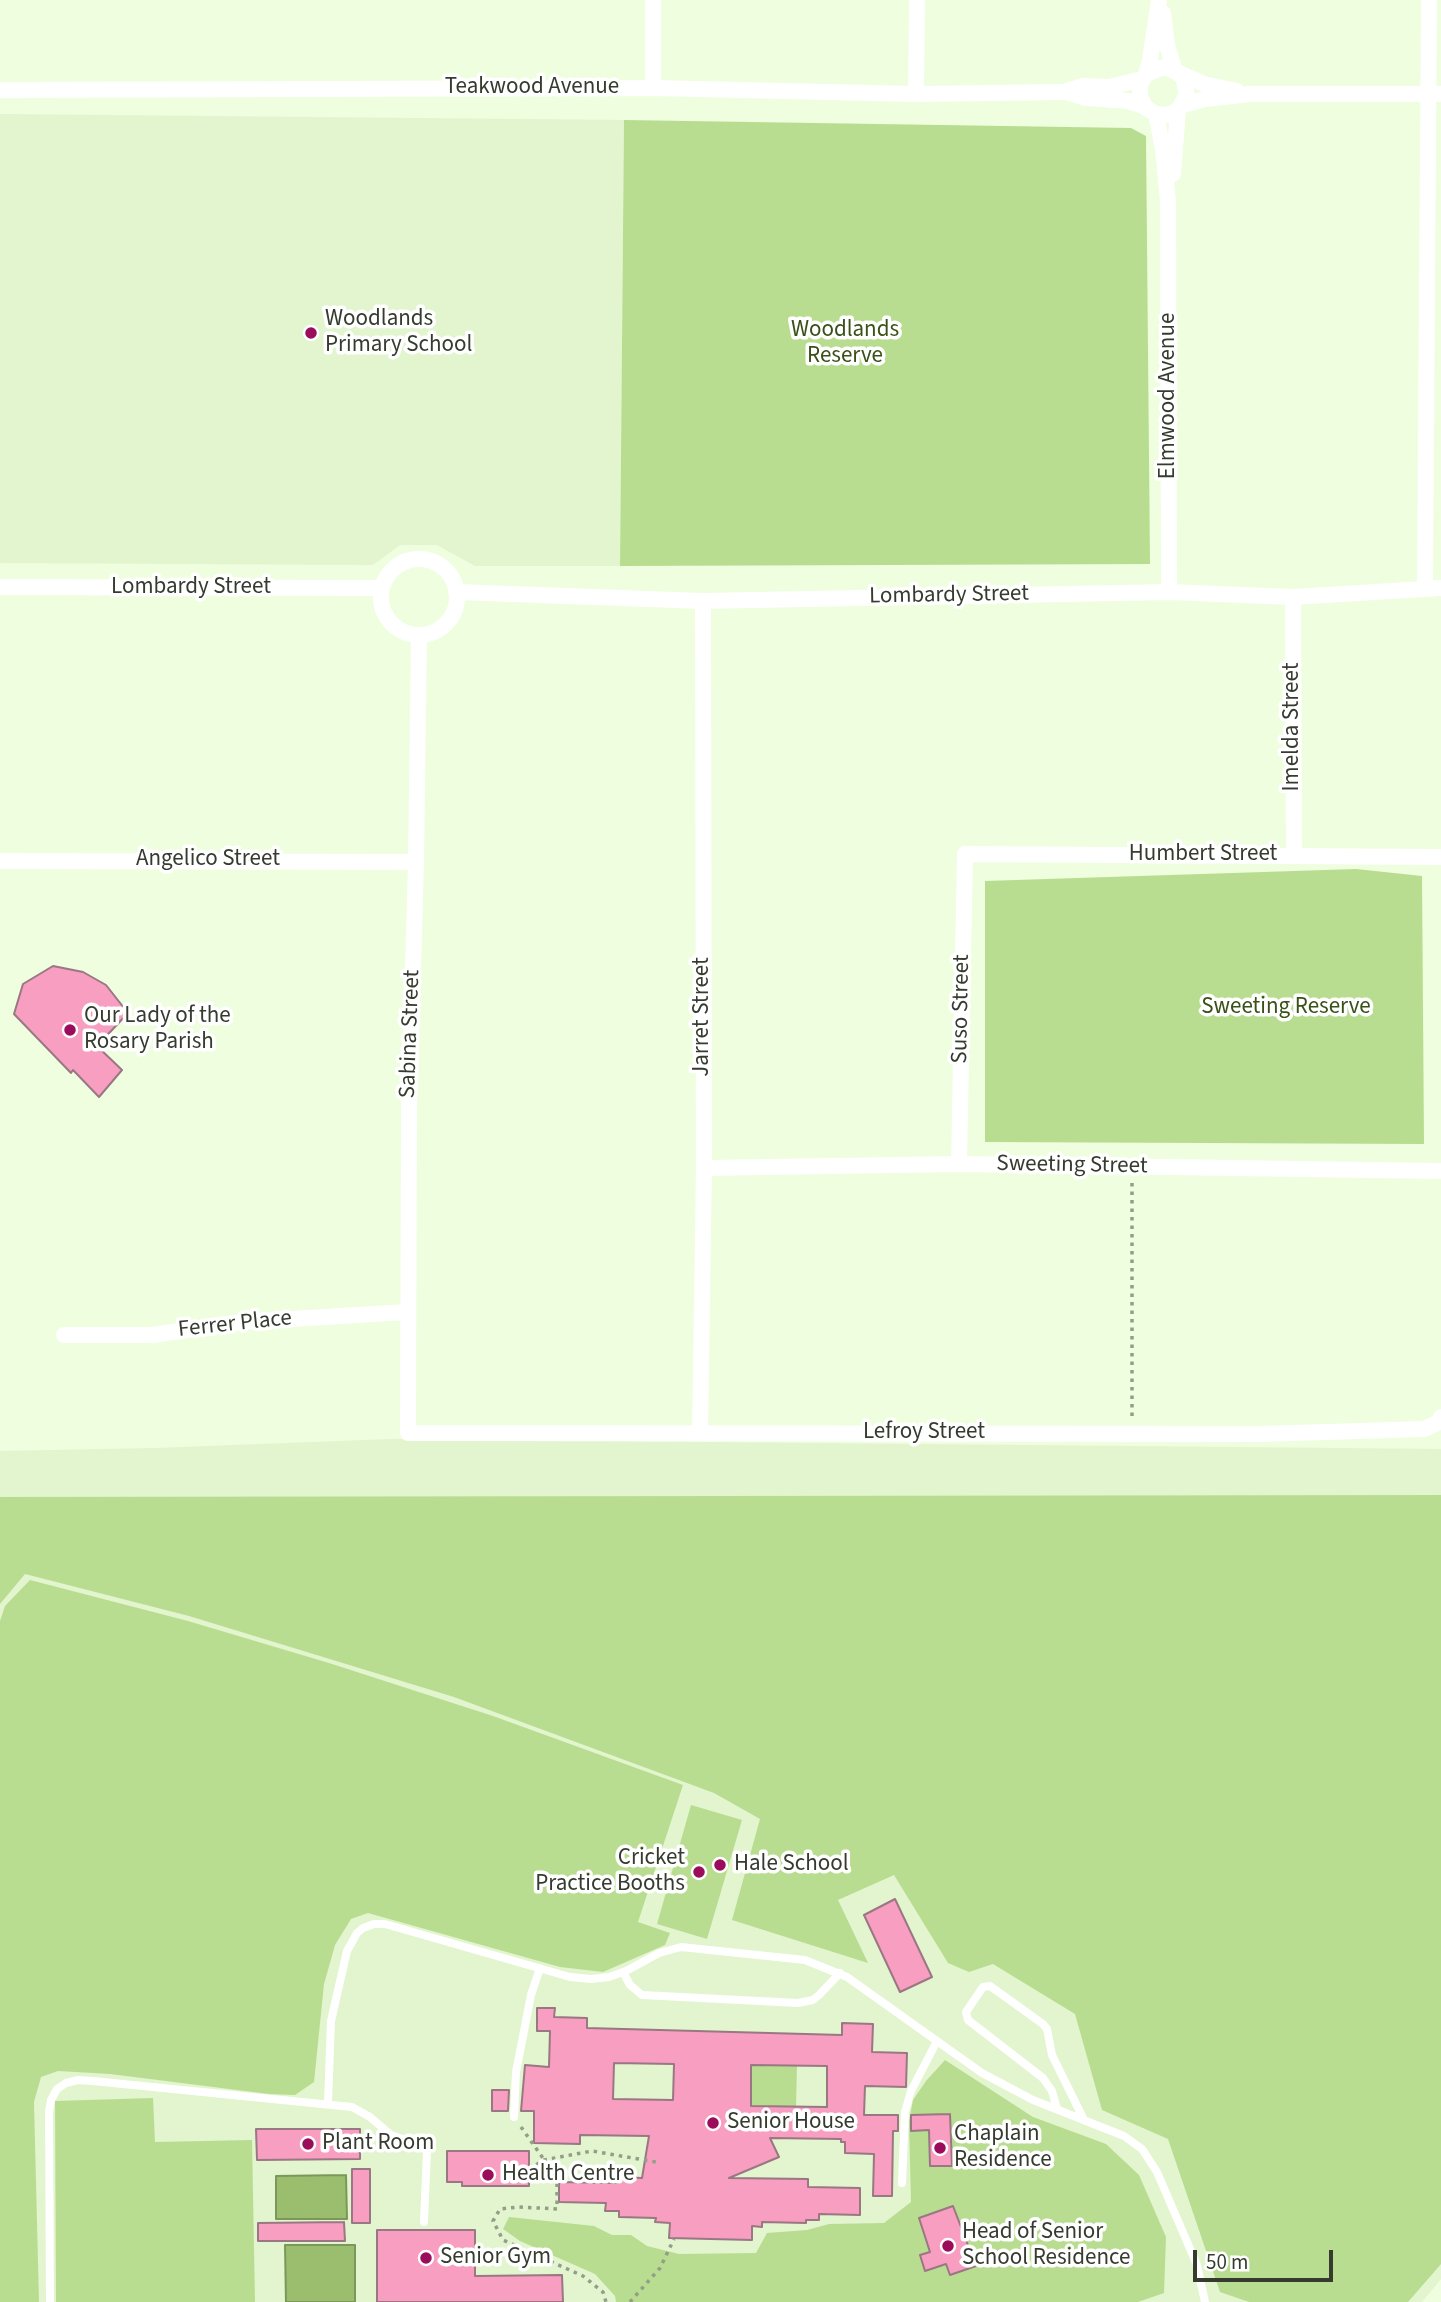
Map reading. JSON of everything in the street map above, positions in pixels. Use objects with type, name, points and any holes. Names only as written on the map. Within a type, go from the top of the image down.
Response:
[{"type":"street","points":[[653,0],[653,88]]},
{"type":"street","points":[[916,94],[917,0]]},
{"type":"street","name":"Elmwood Avenue","points":[[1160,0],[1167,45],[1177,72],[1186,84],[1187,95],[1180,108],[1173,181],[1168,201]]},
{"type":"street","name":"Elmwood Avenue","points":[[1160,0],[1145,77],[1139,91],[1150,110],[1163,150],[1168,201],[1170,592]]},
{"type":"street","points":[[1429,0],[1434,95],[1433,588]]},
{"type":"street","points":[[1145,77],[1158,68],[1177,72],[1204,84],[1250,94]]},
{"type":"street","name":"Teakwood Avenue","points":[[1064,92],[1083,86],[1109,87],[1145,77]]},
{"type":"street","name":"Teakwood Avenue","points":[[0,90],[653,88],[916,94],[1064,92],[1086,98],[1128,101],[1150,110]]},
{"type":"street","points":[[1150,110],[1168,115],[1205,99],[1250,94],[1434,95]]},
{"type":"street","points":[[419,558],[442,566],[449,574],[456,592],[456,606],[449,620],[439,629],[419,635],[406,633],[388,619],[382,607],[382,588],[395,567],[419,558]]},
{"type":"street","name":"Lombardy Street","points":[[0,587],[382,588]]},
{"type":"street","name":"Lombardy Street","points":[[456,592],[703,601],[1170,592],[1293,597],[1433,588]]},
{"type":"street","name":"Imelda Street","points":[[1293,597],[1294,856]]},
{"type":"street","name":"Jarret Street","points":[[700,1432],[704,1168],[703,601]]},
{"type":"street","name":"Sabina Street","points":[[408,1433],[409,1110],[419,635]]},
{"type":"street","name":"Humbert Street","points":[[965,854],[1441,857]]},
{"type":"street","name":"Suso Street","points":[[959,1164],[965,854]]},
{"type":"street","name":"Angelico Street","points":[[0,861],[416,862]]},
{"type":"street","name":"Sweeting Street","points":[[704,1168],[959,1164],[1441,1171]]},
{"type":"street","name":"Ferrer Place","points":[[64,1335],[152,1335],[242,1322],[407,1312]]},
{"type":"street","name":"Lefroy Street","points":[[408,1433],[1260,1434],[1424,1429],[1440,1420]]},
{"type":"lane","points":[[328,2103],[333,2007],[347,1951],[351,1941],[363,1928],[374,1924],[385,1924],[570,1977],[591,1979],[623,1972],[659,1953],[681,1947],[791,1957],[840,1973],[982,2073],[1033,2100],[1124,2136],[1142,2149],[1151,2161],[1198,2265],[1205,2302]]},
{"type":"lane","points":[[514,2117],[516,2071],[531,1995],[540,1968]]},
{"type":"lane","points":[[623,1972],[630,1985],[642,1995],[798,2003],[813,2000],[840,1973]]},
{"type":"lane","points":[[1057,2109],[1052,2091],[1043,2078],[968,2020],[966,2012],[983,1987],[990,1986],[1043,2024],[1056,2065],[1084,2120]]},
{"type":"lane","points":[[902,2183],[905,2112],[911,2091],[937,2041]]},
{"type":"lane","points":[[50,2302],[49,2112],[57,2089],[78,2080],[352,2107],[370,2117],[391,2135],[427,2151],[424,2222]]},
{"type":"path","points":[[1132,1167],[1133,1434]]},
{"type":"path","points":[[514,2117],[557,2178],[557,2209],[500,2209],[493,2221],[503,2240],[583,2276],[603,2292],[606,2302]]},
{"type":"path","points":[[529,2169],[544,2160],[592,2151],[656,2162]]},
{"type":"path","points":[[630,2302],[660,2268],[674,2239]]},
{"type":"shaded area","name":"Woodlands Primary School","points":[[0,114],[624,120],[620,566],[475,566],[437,545],[400,545],[373,565],[0,563]]},
{"type":"shaded area","name":"Hale School","points":[[393,1439],[1441,1449],[1441,2279],[1422,2302],[0,2302],[0,1451]]},
{"type":"shaded area","points":[[346,2175],[347,2219],[276,2219],[276,2176]]},
{"type":"shaded area","points":[[285,2245],[355,2245],[355,2302],[286,2302]]},
{"type":"green space","name":"Woodlands Reserve","points":[[624,120],[1131,128],[1146,136],[1150,564],[620,566]]},
{"type":"green space","name":"Sweeting Reserve","points":[[1356,869],[1422,876],[1424,1144],[985,1142],[985,881]]},
{"type":"green space","points":[[1441,1495],[1441,2264],[1408,2302],[1249,2302],[1220,2292],[1168,2139],[1102,2110],[1075,2014],[993,1964],[969,1972],[948,1963],[894,1875],[838,1900],[868,1963],[732,1920],[760,1819],[714,1793],[454,1697],[189,1616],[25,1574],[0,1604],[0,1497]]},
{"type":"green space","points":[[30,1580],[188,1621],[329,1663],[493,1716],[683,1785],[638,1922],[670,1933],[665,1945],[603,1972],[560,1967],[368,1913],[351,1919],[335,1945],[324,1984],[314,2082],[295,2095],[110,2074],[58,2071],[41,2077],[34,2102],[39,2302],[0,2302],[0,1621],[5,1606]]},
{"type":"green space","name":"Cricket Practice Booths","points":[[691,1805],[742,1820],[707,1939],[657,1924]]},
{"type":"green space","points":[[945,2060],[1033,2117],[1106,2144],[1139,2175],[1166,2237],[1164,2293],[1138,2302],[616,2302],[615,2296],[595,2274],[520,2241],[503,2229],[509,2217],[594,2226],[612,2235],[631,2235],[647,2246],[679,2254],[756,2253],[767,2233],[807,2230],[829,2224],[884,2223],[911,2202],[909,2121],[913,2100]]},
{"type":"green space","points":[[751,2065],[797,2066],[796,2107],[751,2106]]},
{"type":"green space","points":[[153,2098],[155,2142],[252,2140],[255,2302],[56,2302],[55,2101]]},
{"type":"building","name":"Our Lady of the Rosary Parish","points":[[53,966],[83,972],[106,985],[128,1013],[97,1046],[122,1070],[99,1097],[73,1070],[71,1073],[14,1014],[23,984]]},
{"type":"building","points":[[895,1899],[932,1977],[900,1992],[864,1915]]},
{"type":"building","name":"Senior House","points":[[537,2008],[555,2008],[554,2017],[587,2018],[587,2028],[842,2035],[842,2023],[873,2024],[872,2052],[907,2053],[906,2087],[865,2086],[864,2115],[898,2115],[898,2131],[893,2131],[892,2196],[873,2196],[874,2154],[845,2153],[845,2142],[841,2142],[841,2139],[770,2138],[779,2157],[729,2178],[808,2179],[808,2187],[860,2188],[860,2215],[819,2214],[819,2220],[806,2220],[806,2223],[762,2222],[762,2227],[752,2226],[752,2240],[669,2238],[670,2223],[655,2222],[656,2218],[619,2217],[619,2211],[605,2211],[606,2203],[559,2202],[559,2182],[618,2183],[618,2177],[642,2178],[649,2136],[580,2135],[580,2144],[534,2143],[534,2111],[521,2111],[525,2065],[549,2067],[550,2031],[537,2031]],"holes":[[[614,2063],[674,2064],[673,2100],[613,2099]],[[751,2065],[827,2066],[827,2107],[751,2106]]]},
{"type":"building","points":[[492,2090],[509,2090],[508,2111],[492,2111]]},
{"type":"building","name":"Chaplain Residence","points":[[950,2114],[952,2166],[930,2166],[929,2130],[911,2131],[911,2115]]},
{"type":"building","name":"Plant Room","points":[[256,2129],[360,2129],[360,2159],[257,2160]]},
{"type":"building","name":"Health Centre","points":[[447,2151],[529,2151],[529,2186],[462,2186],[462,2182],[447,2182]]},
{"type":"building","points":[[352,2169],[370,2169],[370,2223],[352,2223]]},
{"type":"building","name":"Head of Senior School Residence","points":[[953,2206],[976,2266],[950,2275],[946,2264],[925,2271],[920,2255],[930,2252],[919,2218]]},
{"type":"building","points":[[344,2222],[345,2241],[258,2241],[258,2223]]},
{"type":"building","name":"Senior Gym","points":[[377,2230],[475,2230],[475,2276],[562,2275],[563,2302],[377,2302]]},
{"type":"place","name":"Woodlands Primary School","points":[[311,333]]},
{"type":"place","name":"Our Lady of the Rosary Parish","points":[[70,1030]]},
{"type":"place","name":"Hale School","points":[[720,1865]]},
{"type":"place","name":"Cricket Practice Booths","points":[[699,1872]]},
{"type":"place","name":"Senior House","points":[[713,2123]]},
{"type":"place","name":"Plant Room","points":[[308,2144]]},
{"type":"place","name":"Chaplain Residence","points":[[940,2148]]},
{"type":"place","name":"Health Centre","points":[[488,2175]]},
{"type":"place","name":"Head of Senior School Residence","points":[[948,2246]]},
{"type":"place","name":"Senior Gym","points":[[426,2258]]}]
